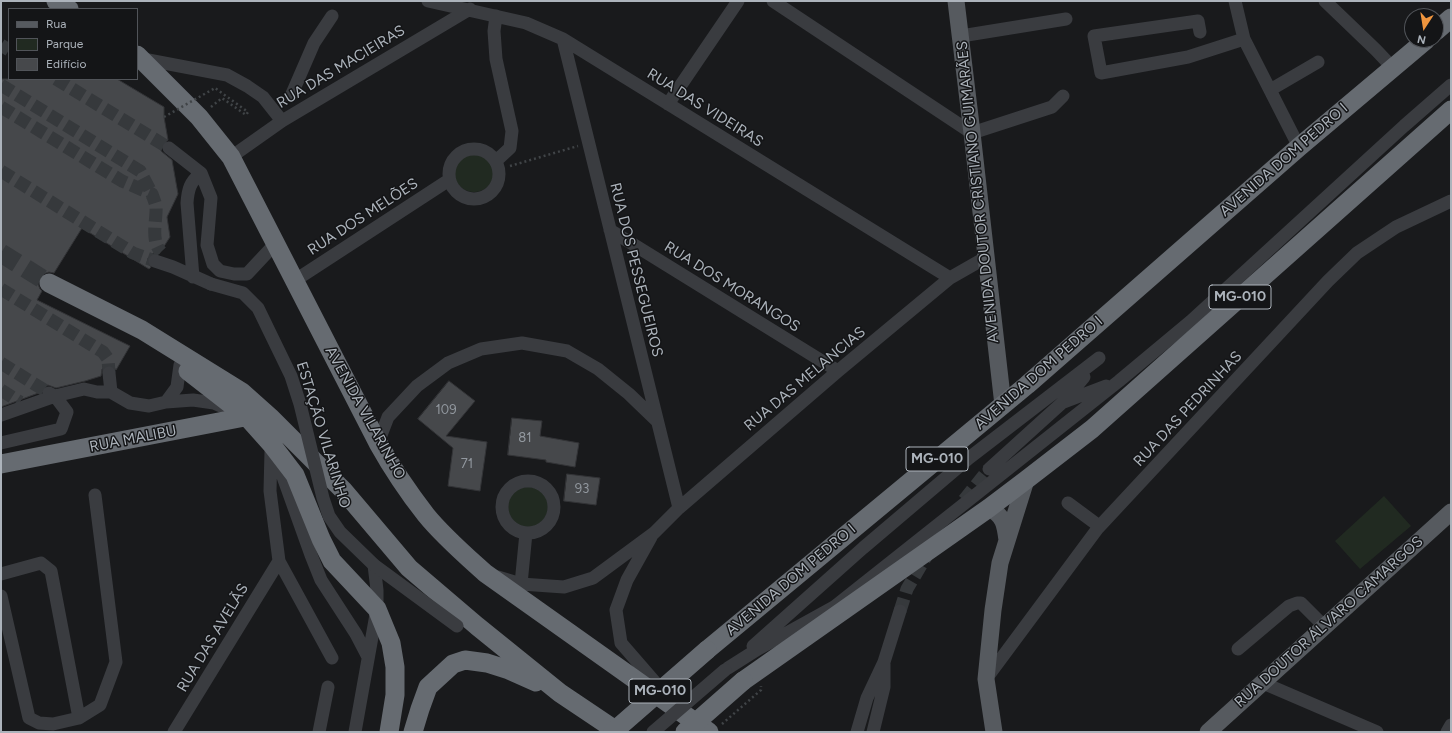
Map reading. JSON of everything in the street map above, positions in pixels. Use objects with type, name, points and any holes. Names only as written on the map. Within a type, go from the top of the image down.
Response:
[{"type":"highway","points":[[56,1],[67,8]]},
{"type":"highway","name":"AVENIDA DOM PEDRO I","points":[[612,732],[707,650],[1022,389],[1299,146],[1417,48]]},
{"type":"highway","name":"AVENIDA VILARINHO","points":[[140,57],[199,117],[231,157],[378,443],[398,477],[426,516],[454,545],[485,573],[678,709],[714,730]]},
{"type":"highway","name":"MG-010","points":[[685,732],[989,508],[1092,428],[1451,110]]},
{"type":"highway","points":[[49,283],[142,330],[242,392],[265,412],[343,490],[409,568],[494,640],[560,693],[618,732]]},
{"type":"highway","points":[[166,345],[180,365],[247,416],[272,445],[295,475],[321,539],[332,560],[377,609],[391,643],[395,667],[396,695],[389,732]]},
{"type":"highway","name":"RUA MALIBU","points":[[1,464],[265,412]]},
{"type":"highway","points":[[413,732],[428,687],[453,664],[464,660],[487,663],[508,670],[560,693]]},
{"type":"main road","name":"AVENIDA DOUTOR CRISTIANO GUIMARÃES","points":[[956,1],[1003,405]]},
{"type":"main road","points":[[1000,383],[1011,389],[1022,389]]},
{"type":"main road","points":[[994,732],[986,679],[996,591],[1000,563],[1026,480]]},
{"type":"main road","points":[[989,508],[1001,516],[1005,525],[1007,540]]},
{"type":"main road","name":"RUA DOUTOR ÁLVARO CAMARGOS","points":[[1208,732],[1451,512]]},
{"type":"street","name":"RUA DAS VIDEIRAS","points":[[428,1],[526,23],[562,39],[950,278]]},
{"type":"street","points":[[668,104],[738,1]]},
{"type":"street","points":[[773,1],[972,133],[1052,107],[1063,96]]},
{"type":"street","points":[[1235,1],[1244,39],[1299,146]]},
{"type":"street","points":[[1325,1],[1393,68]]},
{"type":"street","name":"RUA DAS MACIEIRAS","points":[[231,157],[282,121],[470,10]]},
{"type":"street","points":[[291,96],[314,42],[332,16]]},
{"type":"street","points":[[496,16],[494,31],[496,59],[512,131],[510,148],[498,165]]},
{"type":"street","points":[[961,36],[1066,19]]},
{"type":"street","points":[[1200,32],[1198,21],[1094,36],[1101,73],[1188,57],[1244,39]]},
{"type":"street","name":"RUA DOS PESSEGUEIROS","points":[[562,39],[679,508]]},
{"type":"street","points":[[140,57],[227,75],[248,86],[263,97],[282,121]]},
{"type":"street","points":[[1270,90],[1318,62]]},
{"type":"street","points":[[727,669],[834,606],[1119,381],[1192,321],[1404,126],[1451,85]]},
{"type":"street","points":[[169,148],[201,173],[211,198],[208,245],[213,264],[220,271],[234,274],[247,274],[276,243]]},
{"type":"street","points":[[474,148],[482,150],[491,154],[498,165],[499,178],[497,186],[491,193],[484,197],[470,199],[461,196],[453,188],[449,180],[451,162],[456,155],[464,150],[474,148]]},
{"type":"street","points":[[193,276],[187,203],[188,191],[193,179],[201,173]]},
{"type":"street","name":"RUA DOS MELÕES","points":[[294,281],[449,180]]},
{"type":"street","name":"RUA DAS PEDRINHAS","points":[[986,679],[1100,526],[1328,281],[1356,253],[1396,227],[1451,201]]},
{"type":"street","name":"RUA DOS MORANGOS","points":[[610,230],[838,371]]},
{"type":"street","name":"ESTAÇÃO VILARINHO","points":[[158,256],[174,267],[211,284],[243,293],[258,308],[291,376],[300,404],[323,498],[329,516],[340,532],[374,569],[457,626],[494,640]]},
{"type":"street","name":"RUA DAS MELANCIAS","points":[[485,573],[521,584],[564,587],[593,578],[654,533],[679,508],[838,371],[950,278],[985,258]]},
{"type":"street","points":[[378,443],[388,417],[417,386],[448,363],[482,349],[522,343],[567,351],[598,369],[629,394],[656,420]]},
{"type":"street","points":[[653,732],[727,669],[863,548],[969,458],[1099,358],[1063,402],[989,469]]},
{"type":"street","points":[[166,402],[177,387],[180,365]]},
{"type":"street","points":[[110,373],[110,392]]},
{"type":"street","points":[[1063,402],[1119,381]]},
{"type":"street","points":[[1,415],[24,404],[52,395],[84,389],[97,392],[110,392],[130,403],[149,406],[166,402],[193,400],[214,403],[247,416]]},
{"type":"street","points":[[1,443],[61,429],[67,412],[52,395]]},
{"type":"street","points":[[365,418],[388,417]]},
{"type":"street","points":[[272,445],[270,491],[279,561],[332,658]]},
{"type":"street","points":[[272,445],[321,580],[356,634],[368,657]]},
{"type":"street","points":[[1,596],[29,718],[39,723],[71,724],[100,705],[116,662],[95,496]]},
{"type":"street","points":[[1068,504],[1100,526]]},
{"type":"street","points":[[521,584],[526,533]]},
{"type":"street","name":"RUA DAS MELANCIAS","points":[[654,533],[627,580],[616,610],[621,643],[678,709]]},
{"type":"street","name":"RUA DAS AVELÃS","points":[[174,732],[279,561]]},
{"type":"street","points":[[1,574],[41,563],[51,572],[71,724]]},
{"type":"street","points":[[355,732],[377,609],[377,590],[374,569]]},
{"type":"street","points":[[1238,649],[1289,606],[1297,603],[1301,603],[1325,627]]},
{"type":"street","points":[[857,732],[867,698],[884,662],[900,611]]},
{"type":"street","points":[[748,685],[759,649]]},
{"type":"street","points":[[872,732],[884,687],[884,662]]},
{"type":"street","points":[[1263,683],[1377,732]]},
{"type":"street","points":[[319,732],[328,687]]},
{"type":"street","points":[[1447,732],[1451,725]]},
{"type":"path","points":[[164,117],[215,88],[248,112],[246,115],[222,98]]},
{"type":"path","points":[[498,165],[576,146]]},
{"type":"path","points":[[714,730],[748,685]]},
{"type":"green space","points":[[470,152],[478,152],[485,155],[491,161],[494,172],[491,183],[485,189],[478,192],[470,192],[463,189],[457,183],[454,176],[454,168],[457,161],[463,155]]},
{"type":"green space","points":[[524,487],[532,487],[539,490],[545,496],[548,507],[545,518],[539,524],[532,527],[524,527],[517,524],[511,518],[508,511],[508,503],[511,496],[517,490]]},
{"type":"green space","points":[[1384,496],[1411,526],[1360,569],[1335,541]]},
{"type":"building","points":[[1,79],[119,80],[164,107],[164,117],[168,140],[162,143],[161,151],[172,160],[178,194],[167,217],[170,237],[159,254],[153,253],[148,258],[147,263],[151,267],[149,269],[82,228],[54,273],[49,272],[43,274],[39,278],[38,284],[42,291],[37,300],[130,346],[116,370],[113,366],[108,365],[102,369],[101,376],[56,388],[48,385],[44,387],[41,392],[1,407]]},
{"type":"building","points":[[449,381],[475,401],[446,436],[487,442],[480,491],[448,486],[453,448],[418,419]]},
{"type":"building","points":[[512,418],[542,421],[540,436],[579,443],[575,467],[546,462],[546,460],[508,455]]},
{"type":"building","points":[[567,474],[600,478],[596,505],[564,501]]},
{"type":"tunnel","points":[[1,45],[8,49]]},
{"type":"tunnel","points":[[58,80],[169,148]]},
{"type":"tunnel","points":[[1,85],[140,171],[152,194]]},
{"type":"tunnel","points":[[1,107],[122,181],[152,194],[156,206],[155,236],[161,252]]},
{"type":"tunnel","points":[[1,171],[133,253],[155,261]]},
{"type":"tunnel","points":[[1,253],[49,283]]},
{"type":"tunnel","points":[[1,289],[103,352],[108,359],[109,373]]},
{"type":"tunnel","points":[[1,363],[49,393]]},
{"type":"tunnel","points":[[1,390],[20,402]]},
{"type":"tunnel","points":[[964,500],[989,469]]},
{"type":"tunnel","points":[[900,611],[907,589],[927,555]]}]
